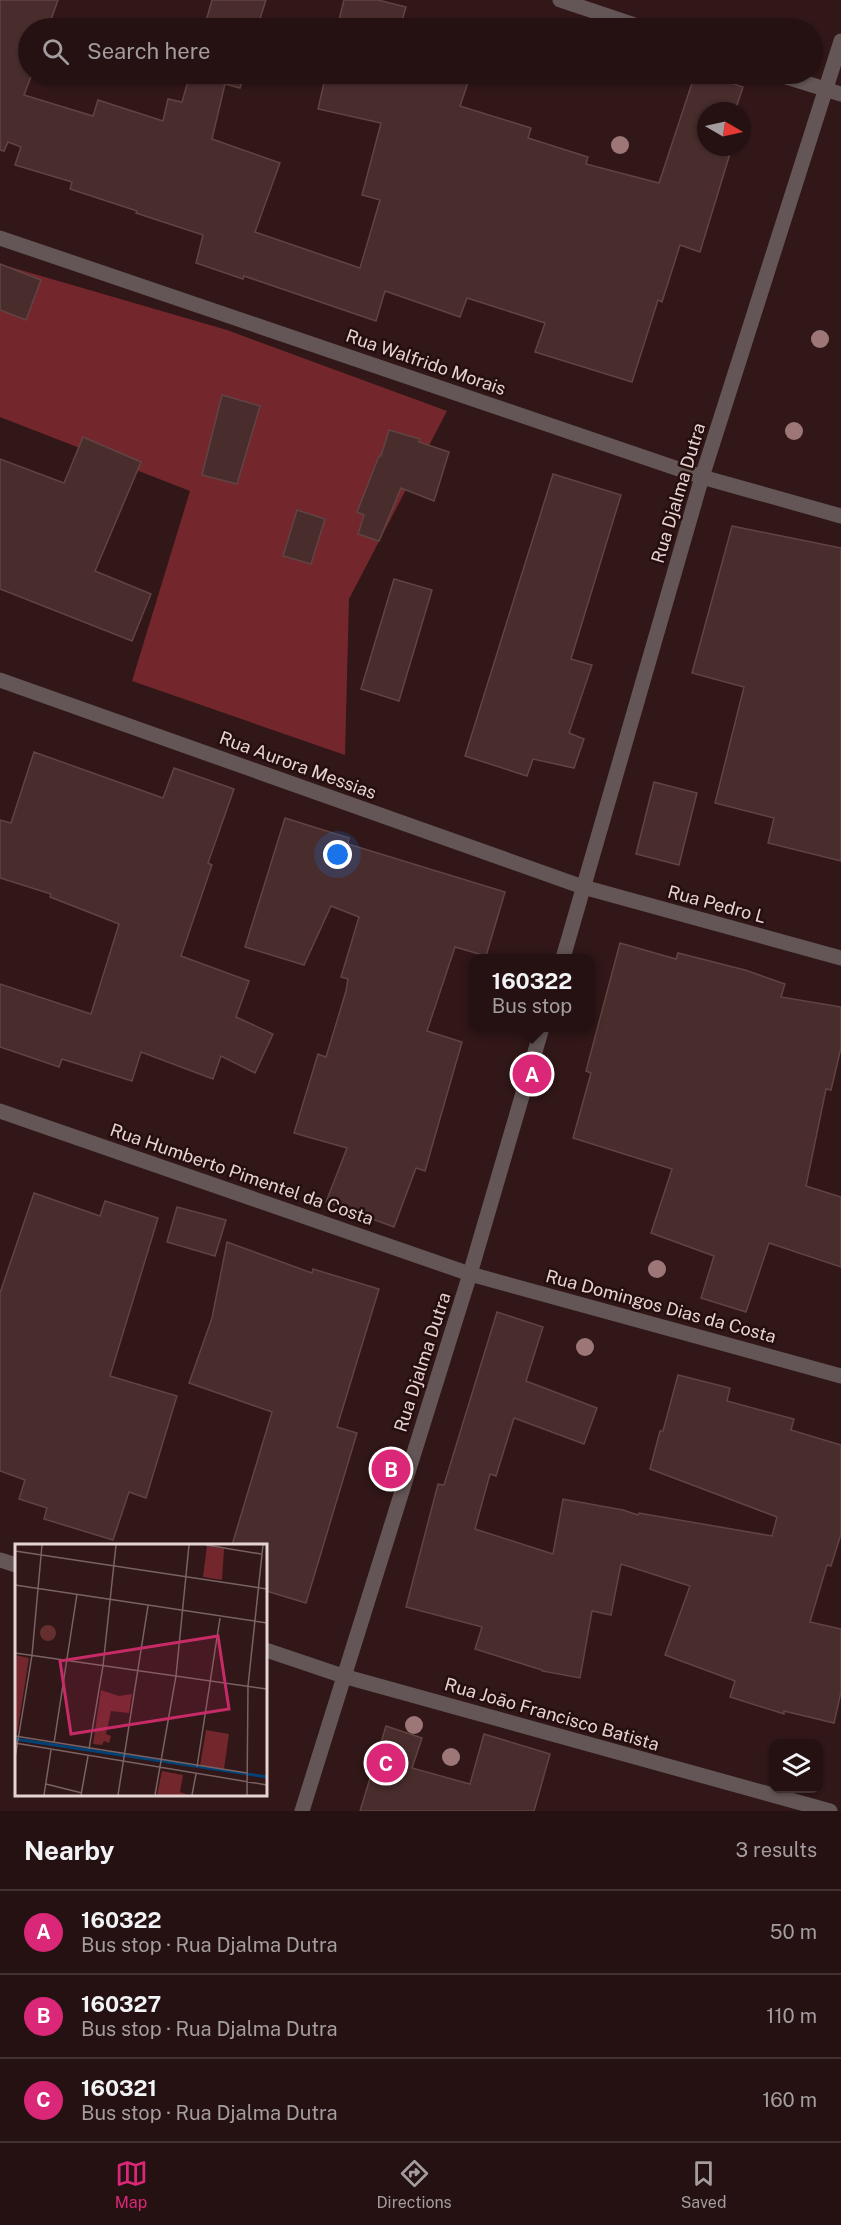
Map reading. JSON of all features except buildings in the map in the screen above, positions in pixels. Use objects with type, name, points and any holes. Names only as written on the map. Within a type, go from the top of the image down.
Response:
[{"type":"street","points":[[560,0],[614,18]]},
{"type":"street","name":"Rua Djalma Dutra","points":[[563,954],[702,477],[841,41]]},
{"type":"street","points":[[807,84],[841,94]]},
{"type":"street","name":"Rua Walfrido Morais","points":[[0,238],[702,477],[841,516]]},
{"type":"street","name":"Rua Aurora Messias","points":[[0,680],[583,887]]},
{"type":"street","name":"Rua Pedro L","points":[[583,887],[841,958]]},
{"type":"street","name":"Rua Djalma Dutra","points":[[302,1811],[470,1274],[541,1032]]},
{"type":"street","name":"Rua Humberto Pimentel da Costa","points":[[0,1111],[470,1274]]},
{"type":"street","name":"Rua Domingos Dias da Costa","points":[[470,1274],[841,1376]]},
{"type":"street","points":[[0,1560],[15,1565]]},
{"type":"street","name":"Rua João Francisco Batista","points":[[267,1650],[343,1676],[830,1811]]},
{"type":"shaded area","points":[[0,264],[227,330],[447,411],[349,599],[345,755],[132,681],[190,491],[0,417]]},
{"type":"place","name":"160322","points":[[532,1074]]},
{"type":"place","name":"160327","points":[[391,1469]]},
{"type":"place","name":"160321","points":[[386,1763]]}]
